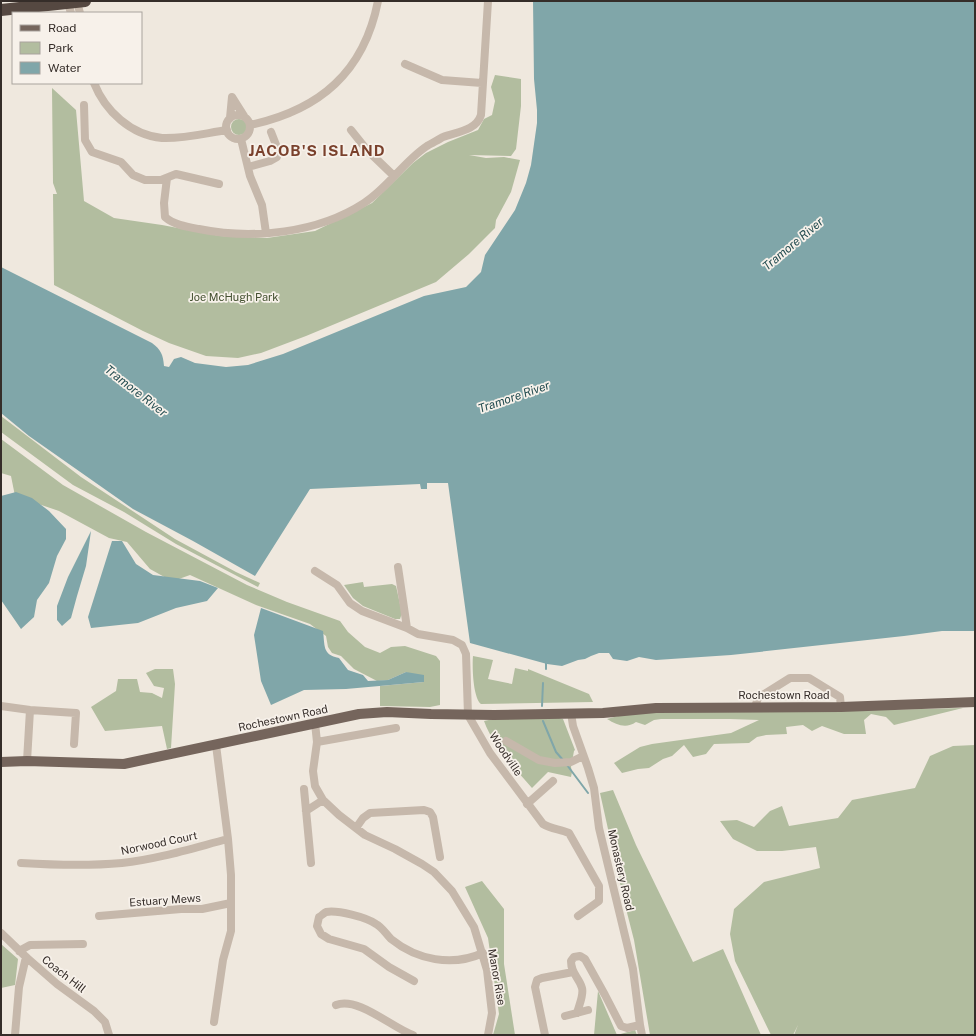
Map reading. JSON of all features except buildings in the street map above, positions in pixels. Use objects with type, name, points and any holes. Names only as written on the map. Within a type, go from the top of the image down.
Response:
[{"type":"highway","points":[[1,10],[75,5]]},
{"type":"main road","name":"Rochestown Road","points":[[1,762],[27,761],[124,764],[359,714],[387,712],[494,715],[592,713],[656,708],[841,706],[975,702]]},
{"type":"street","points":[[250,125],[272,120],[294,111],[312,102],[334,86],[350,68],[361,51],[372,24],[378,1]]},
{"type":"street","points":[[168,178],[164,208],[165,217],[174,223],[216,232],[266,233],[292,231],[341,216],[365,203],[378,193],[418,153],[426,147],[444,137],[476,125],[481,115],[488,1]]},
{"type":"street","points":[[405,64],[442,80],[482,83]]},
{"type":"street","points":[[94,84],[102,100],[118,118],[144,133],[162,138],[172,138],[227,130]]},
{"type":"street","points":[[232,97],[244,116],[247,118],[250,125],[250,132],[241,139],[231,137],[227,130],[227,124],[230,118],[232,97]]},
{"type":"street","points":[[84,105],[85,140],[88,148],[92,152],[121,162],[133,175],[145,180],[168,178],[173,175],[180,174],[219,184]]},
{"type":"street","points":[[230,118],[237,115],[244,116]]},
{"type":"street","points":[[351,130],[367,150],[394,176]]},
{"type":"street","points":[[248,167],[270,161],[277,157],[278,150],[271,132]]},
{"type":"street","points":[[241,139],[248,167],[262,205],[266,233]]},
{"type":"street","points":[[398,567],[407,628]]},
{"type":"street","points":[[314,571],[337,585],[356,608],[407,628],[418,634],[458,642],[464,647],[466,654],[468,715]]},
{"type":"street","points":[[755,707],[758,698],[790,678],[809,678],[840,697],[841,706]]},
{"type":"street","points":[[1,706],[30,710],[76,713],[74,744]]},
{"type":"street","points":[[27,761],[30,710]]},
{"type":"street","name":"Monastery Road","points":[[572,713],[572,726],[594,788],[599,828],[633,969],[642,1035]]},
{"type":"street","name":"Woodville","points":[[468,715],[490,753],[543,824],[550,828],[562,830],[569,834],[599,886],[600,901],[578,916]]},
{"type":"street","points":[[306,811],[323,800],[315,786],[313,771],[317,742],[315,723]]},
{"type":"street","points":[[317,742],[396,728]]},
{"type":"street","points":[[506,741],[539,760],[570,762],[583,756]]},
{"type":"street","points":[[214,1022],[223,960],[231,931],[231,875],[216,745]]},
{"type":"street","points":[[527,804],[553,782]]},
{"type":"street","points":[[304,789],[310,863]]},
{"type":"street","name":"Manor Rise","points":[[323,800],[339,815],[365,835],[395,849],[434,872],[452,891],[474,926],[483,953],[487,970],[492,1013],[488,1035]]},
{"type":"street","points":[[356,828],[363,818],[370,812],[424,810],[430,812],[433,817],[440,857]]},
{"type":"street","name":"Norwood Court","points":[[21,863],[121,863],[150,858],[228,839]]},
{"type":"street","name":"Estuary Mews","points":[[99,916],[180,909],[202,910],[231,903]]},
{"type":"street","points":[[414,981],[389,967],[364,949],[329,939],[321,934],[317,926],[319,917],[326,912],[360,916],[377,924],[404,948],[422,956],[438,960],[452,962],[483,953]]},
{"type":"street","name":"Coach Hill","points":[[1,933],[57,984],[94,1011],[105,1022],[109,1035]]},
{"type":"street","points":[[19,951],[30,945],[83,944]]},
{"type":"street","points":[[577,1013],[582,993],[582,986],[572,972],[571,961],[574,957],[580,956],[585,959],[621,1026],[627,1028],[640,1025]]},
{"type":"street","points":[[14,1035],[19,987],[26,957]]},
{"type":"street","points":[[545,1035],[535,987],[537,980],[572,972]]},
{"type":"street","points":[[336,1006],[341,1003],[354,1005],[386,1021],[405,1033],[413,1035]]},
{"type":"street","points":[[565,1016],[588,1010]]},
{"type":"green space","name":"Joe McHugh Park","points":[[495,75],[521,79],[521,106],[516,149],[511,156],[469,155],[486,158],[504,157],[520,160],[511,192],[496,220],[495,228],[469,254],[436,282],[306,336],[261,353],[238,358],[206,356],[169,343],[54,285],[53,194],[57,194],[53,183],[52,88],[76,110],[84,201],[114,218],[220,236],[267,238],[315,231],[372,203],[413,163],[426,153],[478,130],[484,119],[492,115],[495,101],[491,87]]},
{"type":"green space","points":[[236,119],[242,119],[247,124],[245,133],[242,135],[236,135],[231,130],[231,124]]},
{"type":"green space","points":[[1,416],[81,477],[175,539],[236,572],[260,583],[258,587],[176,544],[124,512],[73,485],[1,432]]},
{"type":"green space","points":[[1,439],[63,485],[146,532],[247,585],[287,602],[340,621],[348,632],[365,647],[380,653],[391,647],[405,646],[436,656],[440,661],[440,705],[430,707],[380,706],[380,686],[424,682],[406,672],[388,680],[377,681],[354,669],[341,656],[332,653],[328,647],[326,636],[310,624],[256,605],[190,575],[176,580],[168,579],[150,569],[127,542],[109,538],[59,511],[15,496],[11,476],[1,473]]},
{"type":"green space","points":[[363,582],[364,587],[392,584],[396,586],[402,613],[400,619],[395,619],[363,606],[353,598],[344,585]]},
{"type":"green space","points":[[473,656],[493,660],[488,679],[512,684],[515,668],[528,671],[528,669],[589,694],[593,702],[481,704],[478,701],[475,689]]},
{"type":"green space","points":[[155,669],[173,669],[175,684],[171,748],[167,749],[162,726],[105,731],[91,707],[116,691],[118,679],[137,679],[140,692],[152,693],[162,698],[164,688],[154,686],[146,673]]},
{"type":"green space","points":[[963,708],[894,725],[886,717],[871,714],[864,720],[866,734],[844,734],[822,726],[812,731],[803,725],[786,727],[787,734],[757,737],[749,743],[714,744],[706,754],[693,757],[684,745],[672,756],[663,759],[649,768],[622,773],[614,763],[640,747],[731,733],[759,720],[661,719],[654,720],[645,725],[636,722],[625,726],[607,719],[622,715],[672,710],[823,711]]},
{"type":"green space","points":[[555,717],[563,719],[575,750],[571,767],[571,777],[548,772],[532,788],[499,749],[484,721],[498,718]]},
{"type":"green space","points":[[975,745],[975,1035],[794,1035],[798,1025],[793,1035],[771,1035],[735,961],[730,934],[734,909],[764,882],[820,868],[816,847],[782,851],[757,851],[733,839],[720,821],[737,820],[754,827],[770,811],[782,806],[789,826],[838,818],[852,800],[915,788],[930,756],[953,746]]},
{"type":"green space","points":[[613,790],[636,845],[693,962],[723,949],[761,1035],[650,1035],[634,940],[600,793]]},
{"type":"green space","points":[[482,881],[504,909],[504,964],[515,1035],[493,1035],[499,1014],[488,938],[465,887]]},
{"type":"green space","points":[[1,944],[18,959],[15,985],[1,988]]},
{"type":"green space","points":[[598,991],[617,1035],[594,1035]]},
{"type":"green space","points":[[635,1030],[637,1035],[617,1035]]},
{"type":"water","name":"Tramore River","points":[[533,1],[975,1],[975,631],[942,631],[731,655],[656,660],[639,657],[627,661],[613,659],[609,653],[599,653],[562,666],[547,664],[470,643],[448,483],[427,483],[427,489],[421,489],[420,484],[310,489],[255,576],[133,509],[29,436],[1,413],[1,267],[152,343],[161,353],[164,366],[169,367],[174,359],[181,357],[195,363],[226,367],[248,365],[283,354],[424,296],[466,287],[481,272],[485,255],[515,210],[526,183],[531,165],[537,123],[534,79]]},
{"type":"water","points":[[16,492],[32,498],[49,511],[66,529],[66,539],[57,556],[49,583],[37,600],[34,617],[21,629],[1,600],[1,496]]},
{"type":"water","points":[[91,531],[86,566],[71,618],[62,626],[57,620],[57,606],[68,577]]},
{"type":"water","points":[[112,541],[122,541],[136,564],[153,575],[200,581],[218,588],[207,601],[176,608],[138,623],[91,628],[88,617]]},
{"type":"water","points":[[261,608],[323,631],[324,645],[327,652],[334,657],[339,658],[348,670],[363,675],[368,681],[388,680],[406,672],[424,675],[424,682],[346,689],[304,690],[271,705],[261,681],[254,635]]},
{"type":"waterway","points":[[546,662],[546,669]]},
{"type":"waterway","points":[[542,706],[543,683]]},
{"type":"waterway","points":[[543,721],[556,752],[563,760]]},
{"type":"waterway","points":[[567,765],[588,793]]},
{"type":"district","name":"JACOB'S ISLAND","points":[[317,151]]}]
